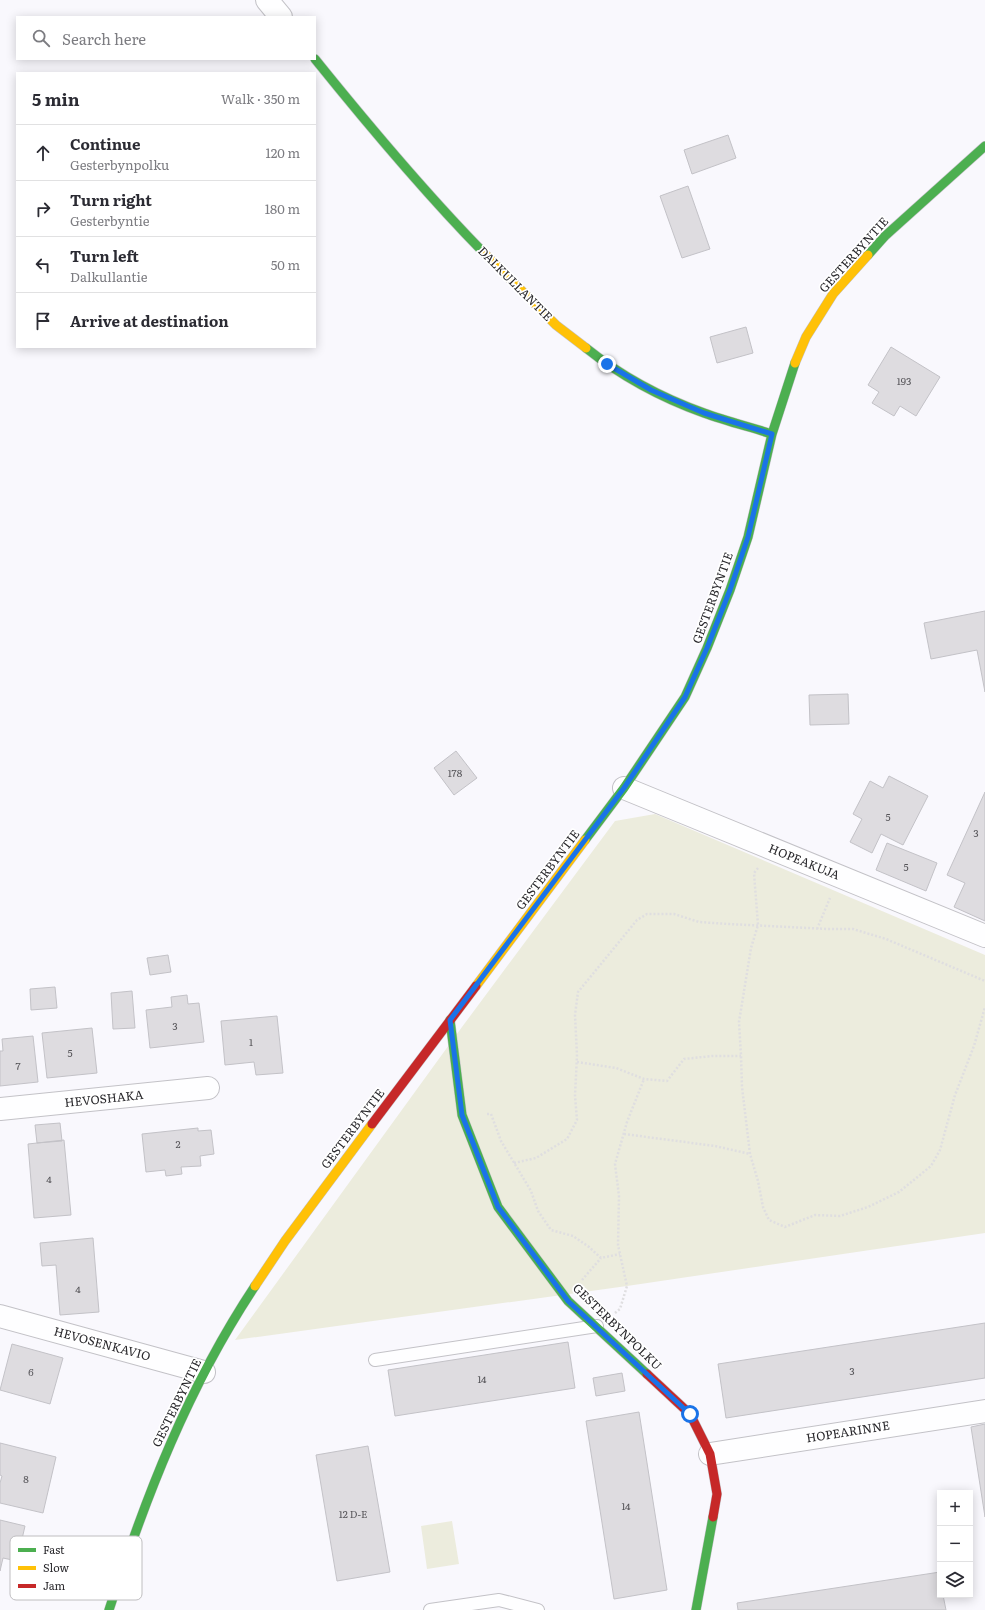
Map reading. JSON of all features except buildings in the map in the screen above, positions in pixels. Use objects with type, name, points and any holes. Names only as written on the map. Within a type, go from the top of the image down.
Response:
[{"type":"street","points":[[267,0],[280,16]]},
{"type":"street","name":"DALKULLANTIE","points":[[315,60],[364,120],[448,216],[556,325],[607,364],[651,390],[704,413],[772,434]]},
{"type":"street","name":"GESTERBYNTIE","points":[[132,1536],[180,1420],[204,1372],[247,1297],[285,1241],[624,788],[685,697],[707,648],[730,590],[748,537],[772,434],[790,375],[806,337],[833,294],[885,236],[985,146]]},
{"type":"street","name":"HOPEAKUJA","points":[[624,788],[985,936]]},
{"type":"street","name":"GESTERBYNPOLKU","points":[[450,1020],[462,1115],[498,1207],[568,1301],[597,1326],[690,1414],[710,1454],[716,1494],[696,1610]]},
{"type":"street","name":"HEVOSHAKA","points":[[0,1110],[208,1088]]},
{"type":"street","name":"HEVOSENKAVIO","points":[[0,1316],[204,1372]]},
{"type":"street","name":"HOPEARINNE","points":[[710,1454],[985,1411]]},
{"type":"street","name":"GESTERBYNTIE","points":[[109,1610],[112,1600]]},
{"type":"lane","points":[[375,1360],[597,1326]]},
{"type":"lane","points":[[430,1610],[498,1600],[538,1610]]},
{"type":"path","points":[[779,852],[765,861],[754,872],[758,925],[751,948],[739,1022],[742,1087],[750,1154],[758,1181],[763,1207],[769,1220],[785,1227],[815,1214],[840,1216],[868,1206],[899,1192],[931,1166],[940,1150],[955,1095],[974,1046],[985,1007]]},
{"type":"path","points":[[817,929],[826,907],[841,878]]},
{"type":"path","points":[[514,1163],[536,1158],[567,1139],[577,1120],[575,1096],[577,1062],[575,1015],[578,992],[637,920],[647,914],[674,914],[700,922],[817,929],[853,929],[886,939],[985,981]]},
{"type":"path","points":[[577,1062],[616,1068],[644,1079],[667,1081],[684,1059],[712,1056],[741,1056]]},
{"type":"path","points":[[597,1326],[620,1309],[628,1286],[618,1245],[619,1196],[615,1164],[644,1079]]},
{"type":"path","points":[[462,1115],[491,1114],[501,1141],[530,1191],[538,1211],[551,1230],[573,1236],[589,1247],[601,1258],[620,1254]]},
{"type":"path","points":[[624,1134],[716,1146],[750,1154]]},
{"type":"shaded area","points":[[655,814],[985,955],[985,1233],[627,1286],[235,1340],[462,1027],[615,821]]},
{"type":"shaded area","points":[[452,1521],[459,1564],[427,1569],[421,1526]]},
{"type":"traffic: fast","points":[[316,60],[397,158],[440,207],[485,254]]},
{"type":"traffic: fast","points":[[868,255],[885,236],[985,146]]},
{"type":"traffic: fast","points":[[586,348],[613,368],[657,393],[712,416],[772,434]]},
{"type":"traffic: fast","points":[[585,840],[624,788],[685,697],[707,648],[730,590],[748,537],[772,434],[795,363]]},
{"type":"traffic: fast","points":[[450,1020],[462,1115],[498,1207],[568,1301],[647,1374]]},
{"type":"traffic: fast","points":[[134,1536],[154,1484],[189,1403],[209,1363],[255,1286]]},
{"type":"traffic: fast","points":[[696,1610],[713,1517]]},
{"type":"traffic: fast","points":[[109,1610],[112,1600]]},
{"type":"traffic: slow","points":[[485,254],[556,325],[586,348]]},
{"type":"traffic: slow","points":[[795,363],[806,337],[833,294],[868,255]]},
{"type":"traffic: slow","points":[[476,986],[585,840]]},
{"type":"traffic: slow","points":[[255,1286],[285,1241],[372,1124]]},
{"type":"traffic: jam","points":[[372,1124],[476,986]]},
{"type":"traffic: jam","points":[[647,1374],[690,1414],[710,1454],[717,1494],[713,1517]]},
{"type":"route","points":[[607,364],[651,390],[704,413],[772,434],[748,537],[730,590],[707,648],[685,697],[624,788],[450,1020],[462,1115],[498,1207],[568,1301],[597,1326],[690,1414]]}]
